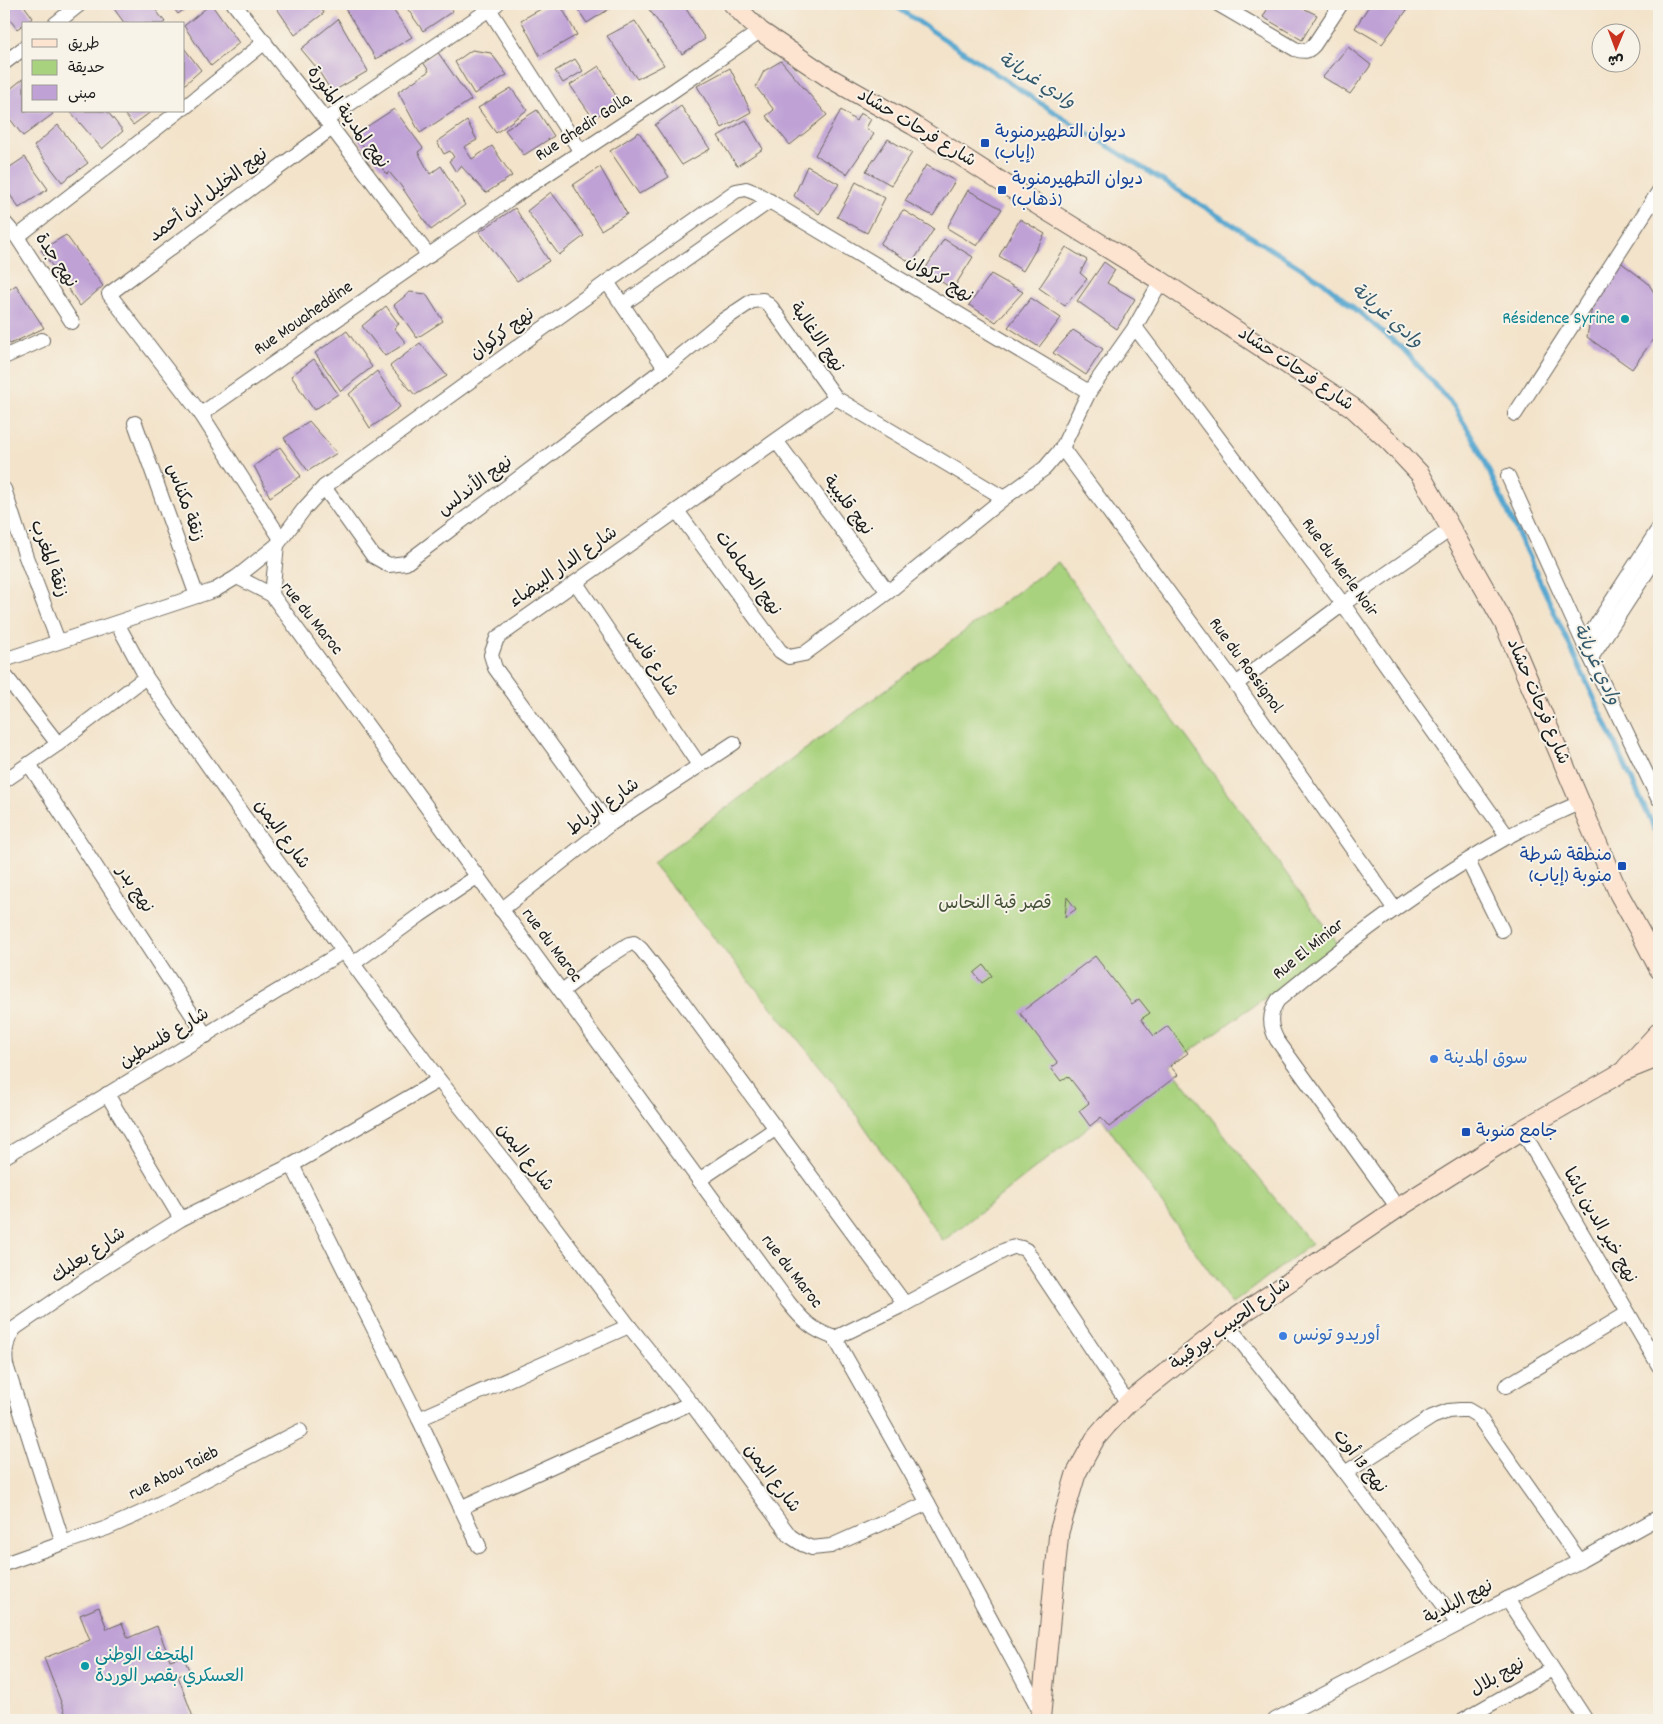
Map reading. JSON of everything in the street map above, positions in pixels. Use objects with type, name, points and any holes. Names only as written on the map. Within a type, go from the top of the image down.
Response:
[{"type":"street","points":[[58,22],[80,4]]},
{"type":"street","name":"نهج المدينة المنورة","points":[[234,4],[266,42],[429,256]]},
{"type":"street","name":"شارع فرحات حشاد","points":[[733,4],[760,31],[828,77],[913,125],[1161,281],[1352,407],[1390,442],[1420,474],[1504,623],[1618,894],[1659,969]]},
{"type":"street","points":[[1218,4],[1295,49],[1305,52],[1314,45],[1341,4]]},
{"type":"street","points":[[493,6],[581,152]]},
{"type":"street","name":"نهج الخليل ابن أحمد","points":[[201,414],[109,294],[329,124],[493,6]]},
{"type":"street","name":"Rue Ghedir Golla","points":[[429,256],[514,196],[760,31]]},
{"type":"street","points":[[185,107],[266,42]]},
{"type":"street","points":[[4,63],[22,50]]},
{"type":"street","points":[[17,237],[179,112]]},
{"type":"street","name":"نهج كركوان","points":[[279,542],[304,509],[324,488],[607,282],[736,191],[746,189],[770,201],[1089,392]]},
{"type":"street","points":[[1515,414],[1658,197]]},
{"type":"street","points":[[623,304],[770,201]]},
{"type":"street","name":"نهج جدة","points":[[4,222],[17,237],[72,322]]},
{"type":"street","name":"Rue Mouaheddine","points":[[201,414],[429,256]]},
{"type":"street","points":[[888,592],[1004,498],[1045,468],[1062,448],[1089,392],[1135,327],[1161,281]]},
{"type":"street","points":[[607,282],[665,368]]},
{"type":"street","name":"نهج الاغالبة","points":[[665,368],[722,321],[752,301],[763,300],[771,307],[836,398],[1004,498]]},
{"type":"street","name":"Rue du Merle Noir","points":[[1135,327],[1343,604],[1508,837]]},
{"type":"street","points":[[4,357],[42,340]]},
{"type":"street","name":"نهج الأندلس","points":[[324,488],[373,556],[389,565],[406,563],[665,368]]},
{"type":"street","name":"شارع الدار البيضاء","points":[[609,825],[495,668],[491,655],[497,638],[777,442],[836,398]]},
{"type":"street","points":[[201,414],[279,542],[272,595]]},
{"type":"street","name":"زنقة مكناس","points":[[135,423],[197,596]]},
{"type":"street","name":"نهج قليبية","points":[[777,442],[888,592]]},
{"type":"street","name":"Rue du Rossignol","points":[[1062,448],[1236,684],[1394,908]]},
{"type":"street","points":[[1508,476],[1584,644],[1658,798]]},
{"type":"street","name":"زنقة المغرب","points":[[4,489],[26,558],[58,641]]},
{"type":"street","name":"نهج الحمامات","points":[[677,511],[780,651],[789,657],[804,654],[888,592]]},
{"type":"street","points":[[1584,644],[1659,528]]},
{"type":"street","points":[[1236,684],[1343,604],[1451,529]]},
{"type":"street","points":[[4,660],[214,590],[237,577],[279,542]]},
{"type":"street","points":[[1591,658],[1659,553]]},
{"type":"street","name":"rue du Maroc","points":[[237,577],[272,595],[798,1315],[815,1330],[835,1338]]},
{"type":"street","name":"شارع فاس","points":[[576,582],[699,765]]},
{"type":"street","name":"شارع اليمن","points":[[117,623],[146,677],[245,818],[439,1080],[520,1181],[629,1326],[691,1402],[790,1536],[812,1548],[831,1546],[928,1503]]},
{"type":"street","points":[[4,674],[58,744]]},
{"type":"street","points":[[4,781],[58,744],[146,677]]},
{"type":"street","name":"شارع الرباط","points":[[501,910],[609,825],[734,743]]},
{"type":"street","name":"نهج بدر","points":[[30,764],[206,1036]]},
{"type":"street","name":"Rue El Miniar","points":[[1398,1208],[1277,1040],[1270,1024],[1271,1015],[1278,1000],[1335,952],[1394,908],[1508,837],[1579,803]]},
{"type":"street","points":[[1468,861],[1502,930]]},
{"type":"street","points":[[354,963],[478,876]]},
{"type":"street","name":"شارع فرحات حشاد","points":[[1640,932],[1659,943]]},
{"type":"street","points":[[562,992],[599,963],[629,944],[634,943],[641,949],[682,1001],[904,1304]]},
{"type":"street","name":"شارع فلسطين","points":[[4,1157],[344,951]]},
{"type":"street","name":"شارع الحبيب بورقيبة","points":[[1624,1071],[1659,1032]]},
{"type":"street","name":"شارع الحبيب بورقيبة","points":[[1040,1716],[1060,1532],[1068,1500],[1076,1474],[1095,1439],[1128,1403],[1227,1324],[1398,1208],[1522,1130],[1624,1071],[1659,1057]]},
{"type":"street","name":"شارع بعلبك","points":[[63,1543],[6,1365],[6,1344],[15,1328],[101,1268],[181,1219],[292,1164],[439,1080]]},
{"type":"street","points":[[107,1094],[181,1219]]},
{"type":"street","points":[[699,1180],[775,1129]]},
{"type":"street","name":"نهج خير الدين باشا","points":[[1522,1130],[1659,1366]]},
{"type":"street","points":[[292,1164],[479,1546]]},
{"type":"street","points":[[1040,1716],[928,1503],[835,1338],[904,1304],[1003,1251],[1020,1246],[1026,1250],[1128,1403]]},
{"type":"street","points":[[1506,1386],[1628,1313]]},
{"type":"street","name":"نهج 13 أوت","points":[[1227,1324],[1345,1473],[1458,1624]]},
{"type":"street","points":[[418,1419],[629,1326]]},
{"type":"street","points":[[460,1508],[691,1402]]},
{"type":"street","points":[[1345,1473],[1432,1417],[1448,1411],[1468,1410],[1478,1416],[1580,1561]]},
{"type":"street","name":"rue Abou Taieb","points":[[63,1543],[107,1528],[143,1512],[300,1430]]},
{"type":"street","name":"نهج البلدية","points":[[1275,1720],[1659,1518]]},
{"type":"street","points":[[4,1564],[63,1543]]},
{"type":"street","points":[[1507,1599],[1586,1720]]},
{"type":"street","name":"نهج بلال","points":[[1463,1720],[1552,1668]]},
{"type":"green space","name":"قصر قبة النحاس","points":[[1058,562],[1338,944],[1170,1066],[1311,1244],[1232,1304],[1101,1117],[943,1241],[838,1088],[652,863]]},
{"type":"building","points":[[4,4],[23,4],[33,18],[27,22],[22,22],[22,26],[17,29],[7,16],[4,18]]},
{"type":"building","points":[[115,4],[151,4],[165,22],[124,22],[112,6]]},
{"type":"building","points":[[170,4],[192,4],[178,14]]},
{"type":"building","points":[[211,4],[239,43],[211,66],[185,25]]},
{"type":"building","points":[[274,4],[317,4],[324,13],[295,35]]},
{"type":"building","points":[[349,4],[389,4],[412,37],[376,59],[344,7]]},
{"type":"building","points":[[404,4],[449,4],[453,11],[423,31]]},
{"type":"building","points":[[550,4],[560,4],[577,35],[540,56],[521,20]]},
{"type":"building","points":[[574,4],[617,4],[587,23]]},
{"type":"building","points":[[645,4],[683,4],[705,39],[682,54]]},
{"type":"building","points":[[1270,4],[1295,4],[1317,15],[1302,40],[1263,17]]},
{"type":"building","points":[[1370,4],[1397,4],[1407,10],[1382,44],[1355,28]]},
{"type":"building","points":[[338,19],[368,71],[332,92],[316,67],[301,49]]},
{"type":"building","points":[[635,21],[664,65],[637,79],[607,36]]},
{"type":"building","points":[[1348,47],[1371,65],[1350,94],[1323,77]]},
{"type":"building","points":[[185,49],[201,70],[185,84]]},
{"type":"building","points":[[472,50],[491,53],[507,75],[474,94],[455,62]]},
{"type":"building","points":[[437,51],[471,100],[420,133],[398,92],[429,71],[423,62]]},
{"type":"building","points":[[575,59],[583,71],[563,83],[555,71]]},
{"type":"building","points":[[781,61],[827,115],[790,145],[766,116],[774,110],[756,87],[764,71]]},
{"type":"building","points":[[599,66],[620,103],[593,118],[570,85]]},
{"type":"building","points":[[730,68],[751,112],[722,128],[697,86]]},
{"type":"building","points":[[22,80],[22,112],[51,112],[53,114],[23,136],[4,111],[4,94]]},
{"type":"building","points":[[511,88],[527,110],[496,133],[478,108]]},
{"type":"building","points":[[681,106],[710,149],[682,165],[655,125]]},
{"type":"building","points":[[394,109],[423,148],[418,152],[430,174],[441,166],[465,205],[431,230],[401,186],[389,172],[387,174],[354,135]]},
{"type":"building","points":[[537,110],[554,136],[524,155],[505,130]]},
{"type":"building","points":[[841,110],[856,121],[860,113],[871,119],[866,128],[874,134],[847,174],[815,155]]},
{"type":"building","points":[[71,112],[108,112],[123,131],[102,149]]},
{"type":"building","points":[[123,112],[151,112],[133,125]]},
{"type":"building","points":[[746,120],[763,149],[737,166],[718,136]]},
{"type":"building","points":[[467,121],[477,140],[464,147],[472,159],[492,146],[512,176],[486,193],[461,166],[456,172],[449,161],[454,157],[450,151],[444,154],[437,142]]},
{"type":"building","points":[[58,125],[88,163],[62,182],[34,146]]},
{"type":"building","points":[[639,132],[669,177],[639,194],[610,151]]},
{"type":"building","points":[[888,139],[912,153],[891,185],[866,171]]},
{"type":"building","points":[[25,157],[48,189],[19,208],[4,186],[4,171]]},
{"type":"building","points":[[926,165],[955,181],[933,216],[905,201]]},
{"type":"building","points":[[807,166],[839,184],[819,214],[794,196]]},
{"type":"building","points":[[600,167],[627,214],[601,230],[573,185]]},
{"type":"building","points":[[856,182],[885,198],[867,233],[837,217]]},
{"type":"building","points":[[968,190],[1002,209],[977,246],[947,228]]},
{"type":"building","points":[[551,192],[584,236],[559,255],[527,211]]},
{"type":"building","points":[[515,208],[549,261],[517,281],[479,232]]},
{"type":"building","points":[[903,210],[934,229],[912,263],[880,244]]},
{"type":"building","points":[[1020,219],[1045,234],[1023,271],[999,256]]},
{"type":"building","points":[[66,235],[103,286],[80,306],[41,250]]},
{"type":"building","points":[[944,239],[973,257],[953,289],[924,271]]},
{"type":"building","points":[[1066,247],[1087,260],[1080,273],[1087,279],[1065,306],[1039,288]]},
{"type":"building","name":"Résidence Syrine","points":[[1619,261],[1648,283],[1659,300],[1659,331],[1632,369],[1587,337],[1592,307]]},
{"type":"building","points":[[1104,262],[1115,270],[1107,283],[1135,299],[1117,329],[1077,301]]},
{"type":"building","points":[[991,274],[1023,292],[996,322],[969,305]]},
{"type":"building","points":[[16,285],[44,328],[10,344],[4,335],[4,293]]},
{"type":"building","points":[[410,292],[426,294],[443,321],[417,338],[394,305]]},
{"type":"building","points":[[1031,298],[1061,318],[1039,347],[1008,327]]},
{"type":"building","points":[[386,306],[399,324],[394,328],[406,343],[385,356],[362,326]]},
{"type":"building","points":[[1073,330],[1103,349],[1086,375],[1053,353]]},
{"type":"building","points":[[347,331],[372,367],[341,391],[315,353]]},
{"type":"building","points":[[420,343],[447,376],[415,395],[390,366]]},
{"type":"building","points":[[314,359],[338,394],[314,410],[291,376]]},
{"type":"building","points":[[377,371],[400,407],[370,428],[349,394]]},
{"type":"building","points":[[309,421],[337,453],[308,471],[284,438]]},
{"type":"building","points":[[280,447],[301,476],[270,497],[254,466]]},
{"type":"building","points":[[1067,897],[1076,909],[1065,917]]},
{"type":"building","points":[[1095,956],[1132,1004],[1139,999],[1150,1013],[1141,1019],[1154,1036],[1168,1026],[1188,1053],[1170,1066],[1178,1075],[1109,1127],[1101,1117],[1090,1126],[1079,1111],[1089,1103],[1068,1076],[1061,1081],[1051,1068],[1058,1063],[1020,1013]]},
{"type":"building","points":[[984,965],[992,976],[982,983],[974,973]]},
{"type":"building","name":"المتحف الوطني العسكري بقصر الوردة","points":[[99,1607],[107,1629],[122,1623],[128,1638],[157,1626],[170,1660],[183,1656],[190,1672],[178,1676],[194,1720],[60,1720],[59,1717],[66,1715],[44,1658],[90,1640],[80,1615]]},
{"type":"waterway","name":"وادي غريانة","points":[[895,6],[1040,103],[1323,282],[1403,349],[1453,405],[1476,443],[1655,830]]},
{"type":"place","name":"ديوان التطهيرمنوبة (إياب)","points":[[985,143]]},
{"type":"place","name":"ديوان التطهيرمنوبة (ذهاب)","points":[[1002,190]]},
{"type":"place","name":"Résidence Syrine","points":[[1625,319]]},
{"type":"place","name":"منطقة شرطة منوبة (إياب)","points":[[1622,866]]},
{"type":"place","name":"سوق المدينة","points":[[1434,1059]]},
{"type":"place","name":"جامع منوبة","points":[[1466,1132]]},
{"type":"place","name":"أوريدو تونس","points":[[1283,1336]]},
{"type":"place","name":"المتحف الوطني العسكري بقصر الوردة","points":[[85,1666]]}]
